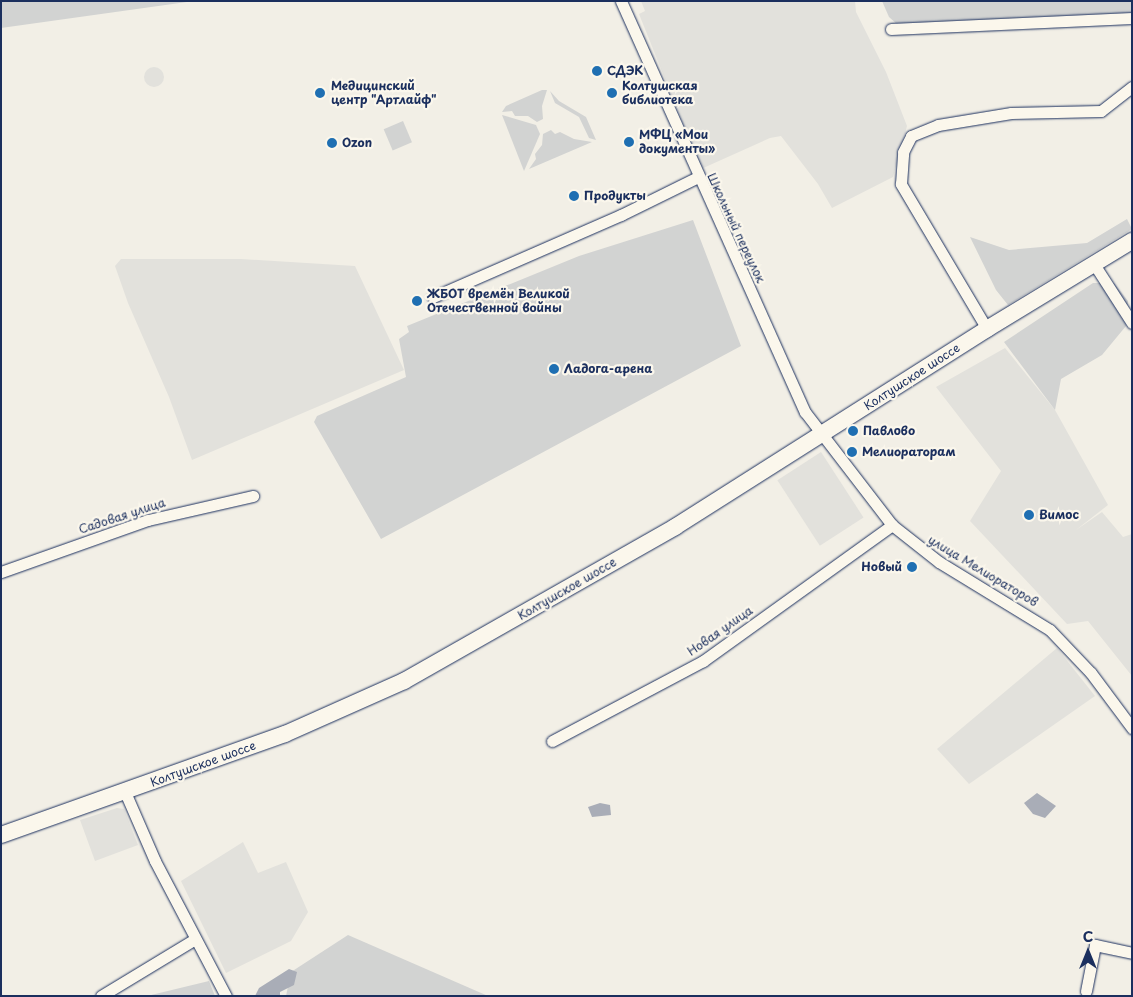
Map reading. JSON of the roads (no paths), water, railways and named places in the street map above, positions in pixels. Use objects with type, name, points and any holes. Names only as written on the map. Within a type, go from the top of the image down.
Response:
[{"type":"main road","name":"Колтушское шоссе","points":[[1,835],[285,734],[389,689],[624,557],[987,329],[1132,241]]},
{"type":"street","name":"Школьный переулок","points":[[621,1],[698,177],[805,412],[821,435]]},
{"type":"street","points":[[891,29],[1132,18]]},
{"type":"street","points":[[987,329],[901,184],[903,152],[910,136],[938,125],[1011,113],[1101,111],[1132,87]]},
{"type":"street","points":[[433,297],[621,215],[698,177]]},
{"type":"street","points":[[1094,264],[1132,323]]},
{"type":"street","name":"улица Мелиораторов","points":[[821,435],[892,525],[938,562],[1050,630],[1090,673],[1132,728]]},
{"type":"street","name":"Садовая улица","points":[[1,572],[148,520],[253,496]]},
{"type":"street","name":"Новая улица","points":[[552,741],[703,661],[892,525]]},
{"type":"street","points":[[125,792],[155,861],[226,996]]},
{"type":"street","points":[[101,996],[195,939]]},
{"type":"street","points":[[1086,991],[1095,945],[1132,953]]},
{"type":"place","name":"СДЭК","points":[[597,71]]},
{"type":"place","name":"Медицинский центр \"Артлайф\"","points":[[320,93]]},
{"type":"place","name":"Колтушская библиотека","points":[[612,93]]},
{"type":"place","name":"МФЦ «Мои документы»","points":[[629,142]]},
{"type":"place","name":"Ozon","points":[[332,143]]},
{"type":"place","name":"Продукты","points":[[574,196]]},
{"type":"place","name":"ЖБОТ времён Великой Отечественной войны","points":[[417,301]]},
{"type":"place","name":"Ладога-арена","points":[[554,369]]},
{"type":"place","name":"Павлово","points":[[853,431]]},
{"type":"place","name":"Мелиораторам","points":[[852,452]]},
{"type":"place","name":"Вимос","points":[[1029,515]]},
{"type":"place","name":"Новый","points":[[912,567]]}]
